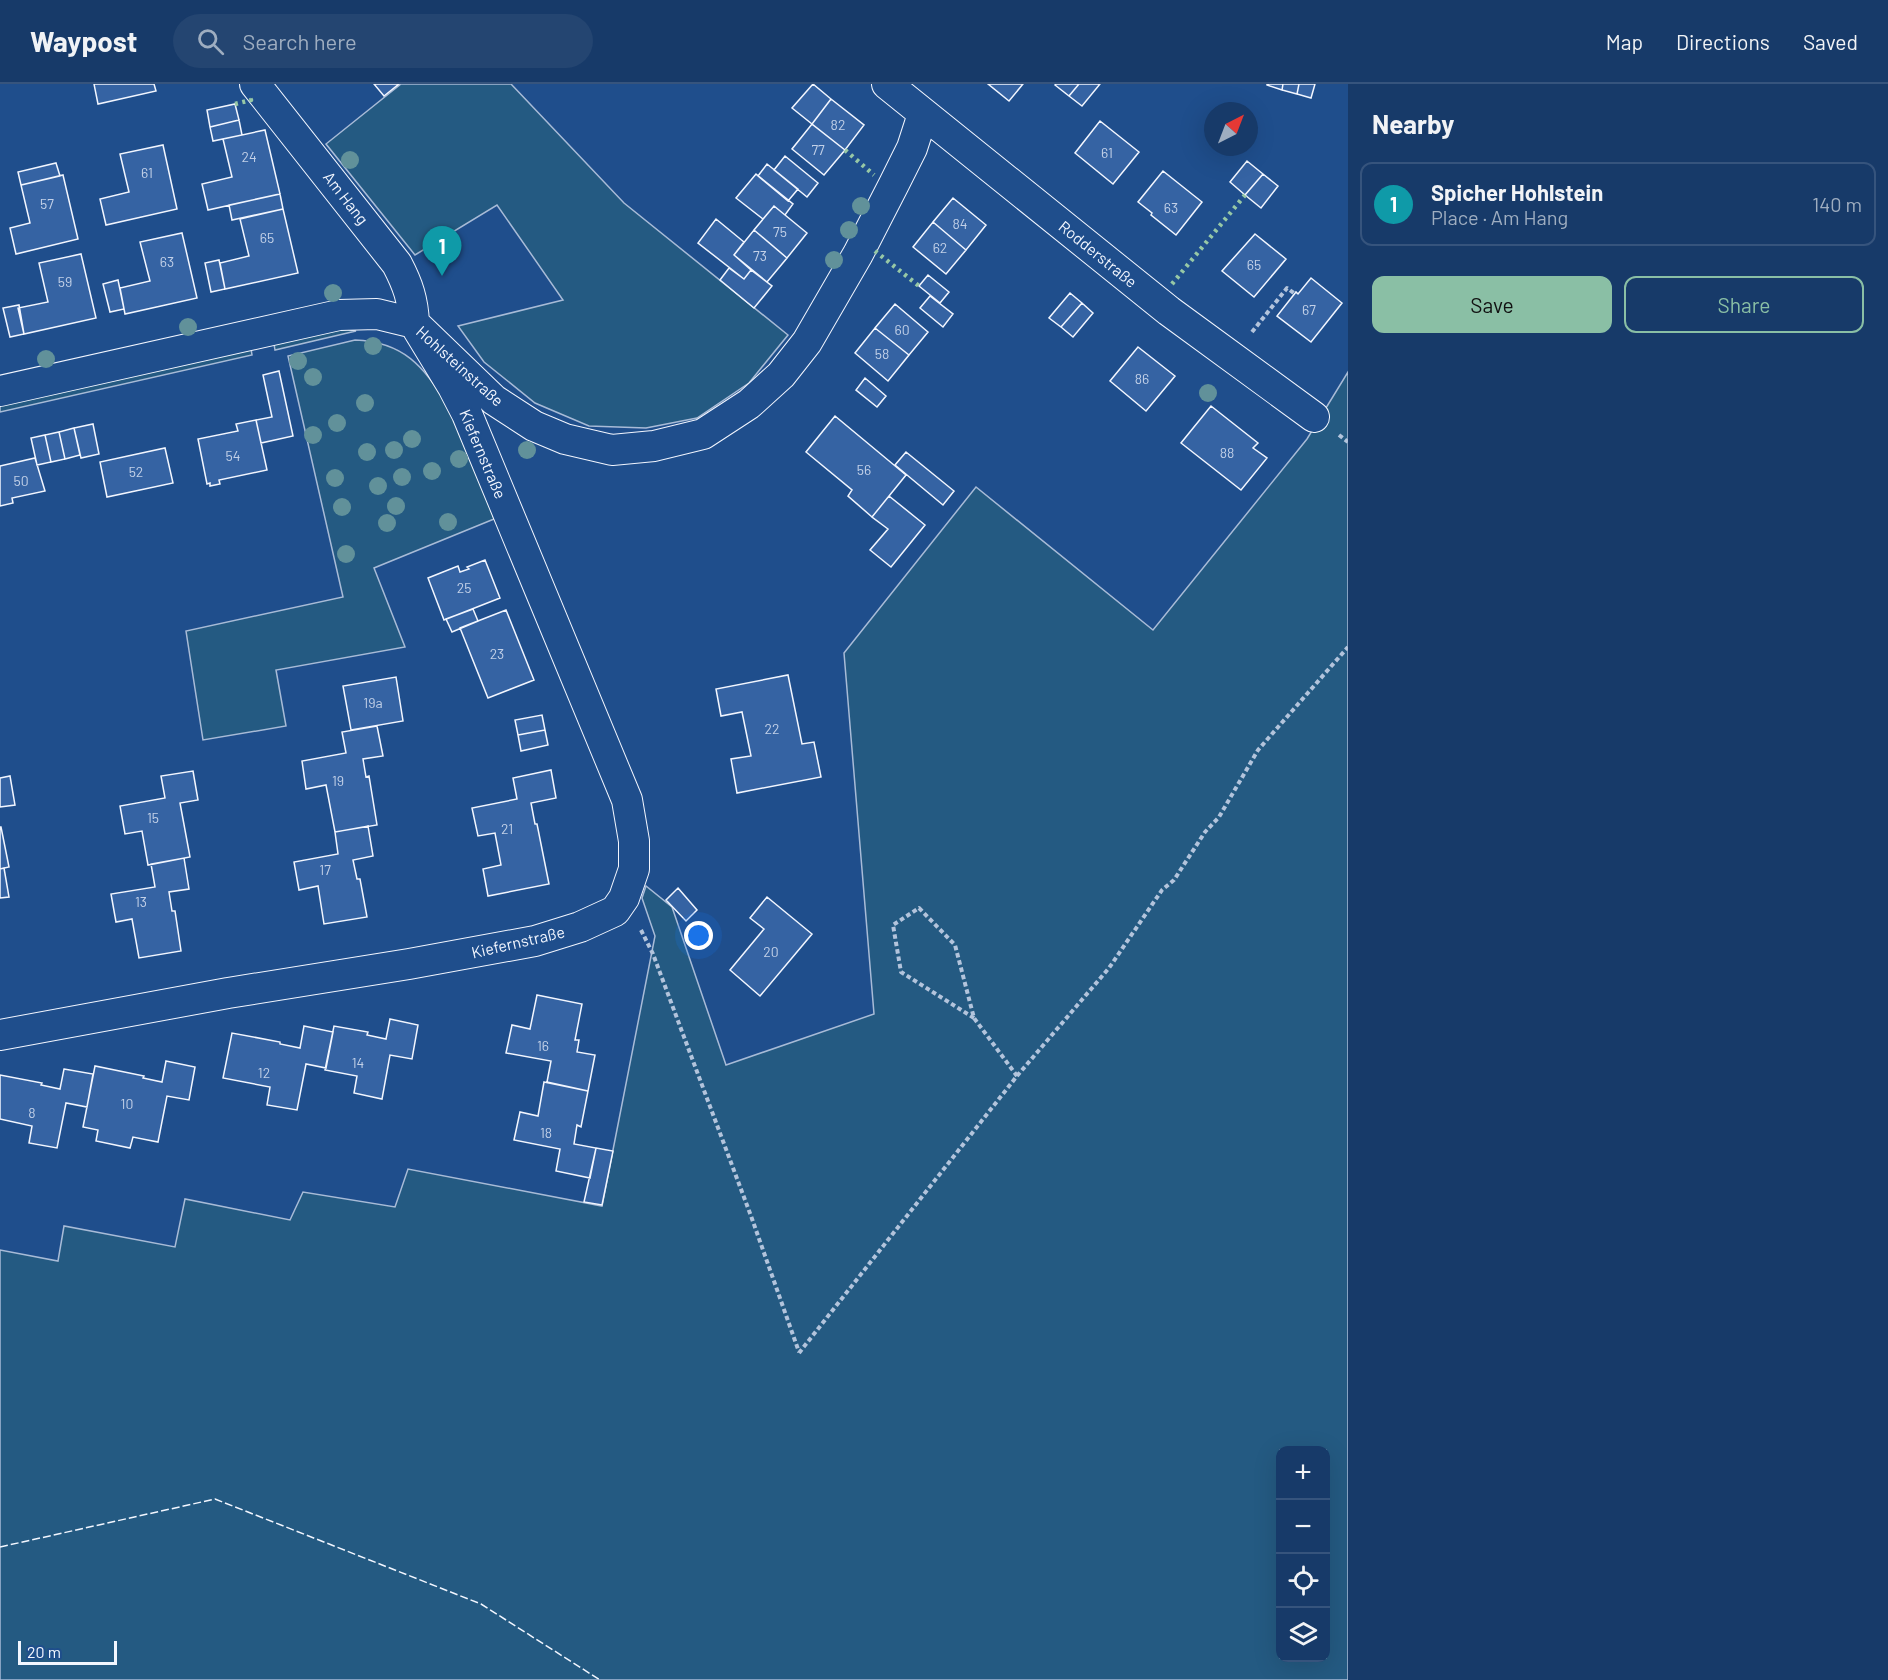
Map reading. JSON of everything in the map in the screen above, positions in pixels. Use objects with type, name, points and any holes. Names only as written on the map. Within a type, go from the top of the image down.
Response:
[{"type":"street","name":"Am Hang","points":[[255,84],[397,264],[413,304],[414,323]]},
{"type":"street","name":"Rodderstraße","points":[[886,84],[1169,311],[1314,417]]},
{"type":"street","name":"Hohlsteinstraße","points":[[0,390],[339,315],[377,314],[414,323],[494,400],[534,426],[565,439],[612,450],[654,446],[703,434],[749,404],[781,375],[807,342],[858,254],[894,184],[912,148],[922,114]]},
{"type":"street","name":"Kiefernstraße","points":[[0,1035],[228,993],[535,941],[580,927],[615,911],[624,898],[634,869],[634,841],[627,800],[467,414],[414,323]]},
{"type":"path","points":[[1231,358],[1287,288],[1295,294]]},
{"type":"path","points":[[639,926],[653,954],[751,1216],[799,1353],[1017,1076],[1109,968],[1162,890],[1174,880],[1205,832],[1219,817],[1258,750],[1348,647]]},
{"type":"path","points":[[975,1018],[901,972],[893,924],[919,908],[955,945],[975,1018],[1017,1076]]},
{"type":"shaded area","points":[[401,84],[511,84],[624,203],[788,335],[749,383],[697,418],[646,428],[589,426],[535,403],[484,362],[458,326],[563,300],[497,205],[415,255],[326,144]]},
{"type":"shaded area","points":[[336,327],[356,331],[275,350],[273,338]]},
{"type":"shaded area","points":[[355,340],[372,342],[399,351],[421,368],[430,379],[468,436],[494,519],[374,568],[405,647],[276,670],[286,726],[203,740],[186,631],[343,597],[288,356]]},
{"type":"shaded area","points":[[250,343],[252,355],[0,412],[0,399]]},
{"type":"shaded area","points":[[1348,372],[1348,1680],[0,1680],[0,1250],[58,1261],[64,1226],[175,1247],[185,1199],[290,1220],[303,1192],[395,1207],[408,1169],[602,1206],[655,936],[642,898],[646,886],[672,907],[726,1065],[874,1014],[844,653],[976,487],[1153,630],[1307,439]]},
{"type":"building","points":[[94,84],[154,84],[156,91],[98,104]]},
{"type":"building","points":[[374,84],[399,84],[384,96]]},
{"type":"building","points":[[813,84],[831,99],[812,124],[792,108]]},
{"type":"building","points":[[988,84],[1023,84],[1009,101]]},
{"type":"building","points":[[1056,84],[1079,84],[1069,96]]},
{"type":"building","points":[[1079,84],[1100,84],[1082,106],[1069,96]]},
{"type":"building","points":[[1283,84],[1282,90],[1267,85]]},
{"type":"building","points":[[1283,84],[1299,84],[1297,94],[1282,90]]},
{"type":"building","points":[[1299,84],[1315,84],[1311,98],[1297,94]]},
{"type":"building","points":[[831,99],[864,125],[845,150],[812,124]]},
{"type":"building","points":[[235,104],[239,120],[210,127],[207,110]]},
{"type":"building","points":[[239,120],[242,135],[213,141],[210,127]]},
{"type":"building","points":[[1100,121],[1139,152],[1113,184],[1075,153]]},
{"type":"building","points":[[812,124],[845,150],[824,175],[792,149]]},
{"type":"building","points":[[265,130],[280,194],[208,210],[202,184],[232,177],[223,139]]},
{"type":"building","points":[[163,145],[177,209],[106,225],[100,199],[129,192],[120,154]]},
{"type":"building","points":[[785,156],[818,183],[807,197],[774,170]]},
{"type":"building","points":[[1247,161],[1263,174],[1245,195],[1230,182]]},
{"type":"building","points":[[56,163],[60,176],[21,185],[18,172]]},
{"type":"building","points":[[767,164],[798,189],[788,201],[758,176]]},
{"type":"building","points":[[1163,171],[1202,202],[1176,235],[1138,202]]},
{"type":"building","points":[[756,174],[793,204],[785,215],[774,206],[763,219],[736,198]]},
{"type":"building","points":[[1263,174],[1278,186],[1261,208],[1245,195]]},
{"type":"building","points":[[63,175],[78,239],[16,254],[10,228],[30,223],[21,185]]},
{"type":"building","points":[[280,194],[283,209],[232,220],[229,205]]},
{"type":"building","points":[[953,198],[986,225],[966,250],[933,222]]},
{"type":"building","points":[[774,206],[807,233],[787,258],[754,230]]},
{"type":"building","points":[[283,209],[298,273],[225,289],[220,263],[249,256],[240,219]]},
{"type":"building","points":[[716,219],[744,242],[734,255],[751,270],[744,279],[698,243]]},
{"type":"building","points":[[933,222],[966,250],[946,274],[913,247]]},
{"type":"building","points":[[754,230],[787,258],[767,282],[734,255]]},
{"type":"building","points":[[182,233],[197,298],[125,314],[120,288],[150,281],[140,242]]},
{"type":"building","points":[[1255,234],[1286,259],[1254,297],[1222,271]]},
{"type":"building","points":[[81,254],[96,318],[24,334],[18,308],[48,302],[39,263]]},
{"type":"building","points":[[219,260],[225,289],[211,292],[205,263]]},
{"type":"building","points":[[729,268],[744,279],[751,270],[772,286],[754,308],[720,280]]},
{"type":"building","points":[[928,275],[949,292],[940,303],[919,286]]},
{"type":"building","points":[[1311,278],[1342,303],[1311,342],[1277,316],[1296,292],[1298,294]]},
{"type":"building","points":[[118,280],[124,309],[110,312],[103,284]]},
{"type":"building","points":[[1070,293],[1082,303],[1061,327],[1049,318]]},
{"type":"building","points":[[930,296],[953,314],[943,327],[920,308]]},
{"type":"building","points":[[1082,303],[1093,313],[1073,337],[1061,327]]},
{"type":"building","points":[[895,304],[928,332],[909,355],[875,328]]},
{"type":"building","points":[[19,305],[24,334],[10,337],[3,308]]},
{"type":"building","points":[[875,328],[909,355],[888,381],[855,353]]},
{"type":"building","points":[[1138,347],[1175,376],[1146,411],[1110,381]]},
{"type":"building","points":[[279,371],[293,436],[261,443],[256,420],[272,417],[263,375]]},
{"type":"building","points":[[865,378],[886,396],[877,407],[856,390]]},
{"type":"building","points":[[1211,406],[1258,443],[1253,448],[1267,458],[1241,490],[1181,443]]},
{"type":"building","points":[[835,416],[906,475],[872,517],[848,496],[852,490],[806,452]]},
{"type":"building","points":[[256,420],[267,470],[219,480],[220,484],[210,486],[210,483],[207,484],[198,439],[238,431],[236,424]]},
{"type":"building","points":[[93,424],[99,454],[81,458],[74,428]]},
{"type":"building","points":[[74,428],[80,455],[65,459],[59,432]]},
{"type":"building","points":[[59,432],[65,459],[51,462],[45,435]]},
{"type":"building","points":[[45,435],[51,462],[37,465],[31,438]]},
{"type":"building","points":[[165,448],[173,483],[107,497],[100,462]]},
{"type":"building","points":[[906,452],[954,491],[943,505],[895,465]]},
{"type":"building","points":[[35,458],[45,491],[12,498],[13,503],[0,506],[0,466]]},
{"type":"building","points":[[889,496],[925,525],[891,567],[870,550],[888,529],[872,517]]},
{"type":"building","points":[[485,560],[500,598],[444,620],[428,578],[458,566],[460,572]]},
{"type":"building","points":[[473,609],[478,621],[452,632],[446,619]]},
{"type":"building","points":[[506,610],[534,680],[488,698],[460,628]]},
{"type":"building","points":[[788,675],[802,744],[814,742],[821,777],[737,793],[731,759],[751,756],[742,712],[721,716],[716,689]]},
{"type":"building","points":[[396,677],[403,721],[351,730],[343,686]]},
{"type":"building","points":[[542,715],[545,730],[518,735],[515,720]]},
{"type":"building","points":[[377,726],[383,756],[363,759],[366,777],[369,776],[377,825],[335,832],[326,785],[306,789],[302,761],[346,753],[342,732]]},
{"type":"building","points":[[545,730],[548,745],[521,751],[518,735]]},
{"type":"building","points":[[551,770],[556,798],[531,803],[549,884],[488,896],[483,869],[501,865],[495,833],[478,836],[472,808],[517,799],[513,778]]},
{"type":"building","points":[[193,771],[198,800],[180,803],[190,857],[148,865],[142,831],[125,834],[120,806],[165,798],[161,776]]},
{"type":"building","points":[[10,776],[15,805],[0,807],[0,778]]},
{"type":"building","points":[[368,826],[373,856],[353,860],[357,879],[360,879],[367,917],[324,924],[318,886],[299,890],[294,862],[338,854],[335,832]]},
{"type":"building","points":[[0,827],[9,867],[0,869]]},
{"type":"building","points":[[184,858],[189,889],[169,892],[172,911],[175,911],[181,951],[139,958],[132,919],[116,922],[111,894],[155,887],[151,864]]},
{"type":"building","points":[[4,868],[9,897],[0,898],[0,869]]},
{"type":"building","points":[[678,888],[697,910],[686,921],[666,900]]},
{"type":"building","points":[[767,897],[812,934],[760,996],[730,970],[764,929],[750,918]]},
{"type":"building","points":[[537,995],[582,1004],[575,1040],[579,1040],[577,1052],[595,1055],[588,1091],[547,1082],[551,1061],[506,1053],[512,1025],[530,1029]]},
{"type":"building","points":[[390,1019],[418,1025],[412,1059],[390,1055],[382,1099],[354,1093],[357,1076],[325,1070],[334,1026],[368,1032],[367,1035],[386,1039]]},
{"type":"building","points":[[304,1026],[333,1032],[326,1068],[306,1064],[297,1110],[267,1105],[270,1087],[223,1078],[232,1033],[300,1048]]},
{"type":"building","points":[[166,1061],[195,1067],[189,1100],[167,1096],[158,1142],[133,1137],[130,1148],[96,1141],[98,1130],[83,1127],[95,1066],[162,1082]]},
{"type":"building","points":[[64,1069],[93,1074],[87,1107],[66,1103],[57,1148],[29,1143],[32,1126],[0,1119],[0,1075],[60,1089]]},
{"type":"building","points":[[544,1082],[588,1091],[581,1127],[577,1125],[574,1144],[596,1148],[590,1178],[556,1171],[560,1149],[514,1140],[520,1112],[538,1116]]},
{"type":"building","points":[[596,1148],[613,1151],[602,1205],[584,1202]]},
{"type":"hedge","points":[[235,104],[251,100],[250,98]]},
{"type":"hedge","points":[[845,150],[874,175]]},
{"type":"hedge","points":[[1172,284],[1245,195]]},
{"type":"hedge","points":[[875,251],[919,286]]},
{"type":"fence","points":[[0,1547],[215,1499],[481,1604],[600,1680]]},
{"type":"place","name":"Spicher Hohlstein","points":[[442,276]]}]
